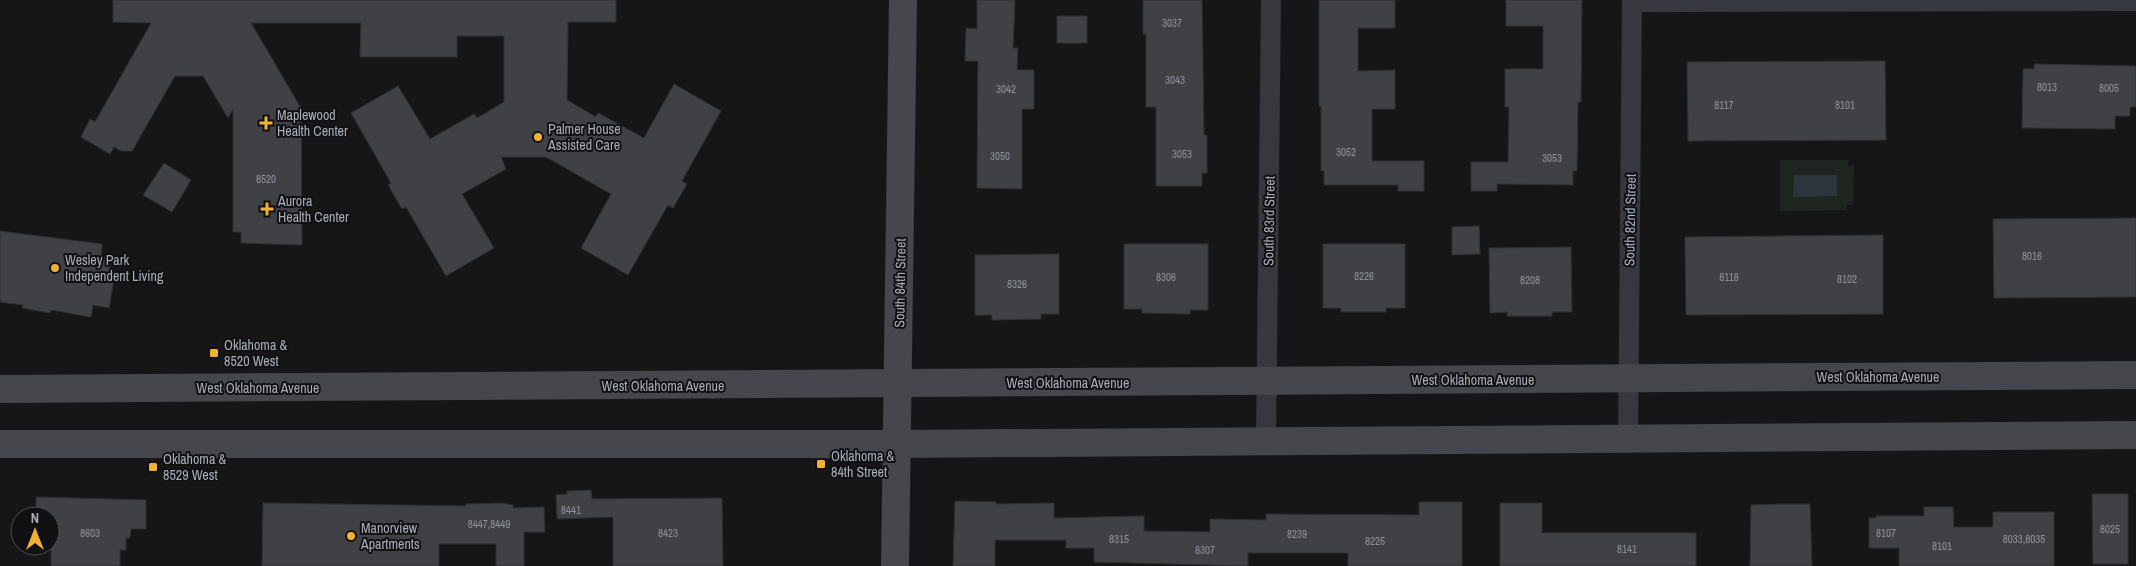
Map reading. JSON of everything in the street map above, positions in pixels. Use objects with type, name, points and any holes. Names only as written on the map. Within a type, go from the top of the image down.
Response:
[{"type":"main road","name":"South 84th Street","points":[[895,566],[903,0]]},
{"type":"main road","name":"West Oklahoma Avenue","points":[[0,389],[898,385],[2136,375]]},
{"type":"main road","points":[[0,444],[897,444],[2136,435]]},
{"type":"street","name":"South 83rd Street","points":[[1266,442],[1271,0]]},
{"type":"street","points":[[1632,1],[2136,1]]},
{"type":"street","name":"South 82nd Street","points":[[1628,439],[1632,1]]},
{"type":"shaded area","points":[[1780,160],[1849,160],[1848,166],[1854,165],[1853,205],[1847,205],[1847,210],[1780,211]]},
{"type":"shaded area","points":[[1794,175],[1837,175],[1837,196],[1793,197]]},
{"type":"building","name":"Palmer House Assisted Care","points":[[113,0],[616,0],[616,22],[568,22],[567,100],[596,117],[598,113],[644,138],[674,84],[721,111],[682,181],[687,184],[673,208],[668,205],[628,275],[581,248],[611,194],[546,157],[501,157],[506,169],[462,194],[494,248],[446,276],[406,207],[402,209],[388,185],[391,183],[351,113],[398,86],[430,139],[474,114],[477,118],[504,102],[504,36],[457,36],[457,57],[360,57],[361,23],[251,23],[301,108],[302,245],[241,243],[241,232],[233,232],[233,109],[228,118],[203,76],[175,76],[132,151],[121,151],[114,147],[110,154],[81,137],[90,119],[95,122],[151,23],[113,22]]},
{"type":"building","points":[[977,0],[1015,0],[1013,48],[1018,48],[1017,70],[1034,70],[1034,109],[1022,109],[1022,189],[977,188],[978,61],[965,61],[966,28],[977,29]]},
{"type":"building","points":[[1143,0],[1202,0],[1204,135],[1207,135],[1207,173],[1202,173],[1202,186],[1156,186],[1156,107],[1146,107],[1146,34],[1143,34]]},
{"type":"building","points":[[1319,0],[1395,0],[1395,28],[1358,28],[1358,71],[1395,70],[1395,109],[1372,109],[1372,161],[1424,161],[1424,191],[1398,191],[1398,185],[1324,185],[1324,171],[1321,171],[1321,106],[1319,106]]},
{"type":"building","points":[[1506,0],[1582,0],[1581,102],[1578,102],[1577,171],[1573,171],[1573,185],[1497,184],[1497,191],[1471,191],[1471,162],[1508,162],[1509,107],[1505,107],[1505,69],[1543,69],[1543,26],[1506,26]]},
{"type":"building","points":[[1057,16],[1087,16],[1087,43],[1057,43]]},
{"type":"building","points":[[1885,61],[1886,140],[1688,141],[1687,62]]},
{"type":"building","points":[[2034,64],[2136,66],[2136,107],[2130,107],[2130,116],[2115,116],[2115,129],[2022,128],[2023,69],[2034,69]]},
{"type":"building","points":[[164,163],[191,180],[172,212],[143,195]]},
{"type":"building","points":[[2136,218],[2136,297],[1994,298],[1993,219]]},
{"type":"building","points":[[1479,226],[1480,254],[1452,255],[1452,227]]},
{"type":"building","name":"Wesley Park Independent Living","points":[[0,231],[102,244],[101,256],[111,258],[108,278],[114,279],[109,308],[93,305],[91,317],[51,310],[50,313],[22,308],[23,305],[0,302]]},
{"type":"building","points":[[1883,235],[1883,314],[1686,315],[1685,237]]},
{"type":"building","points":[[1124,244],[1208,244],[1208,310],[1190,310],[1190,314],[1142,313],[1142,309],[1124,309]]},
{"type":"building","points":[[1323,244],[1405,244],[1405,308],[1386,308],[1386,312],[1341,312],[1341,308],[1323,308]]},
{"type":"building","points":[[1571,247],[1572,312],[1552,312],[1552,316],[1507,316],[1507,312],[1490,313],[1489,248]]},
{"type":"building","points":[[1059,254],[1059,314],[1041,314],[1041,319],[992,320],[992,315],[975,315],[975,255]]},
{"type":"building","points":[[591,490],[592,499],[722,498],[723,566],[613,566],[613,517],[557,519],[556,495],[567,494],[567,491]]},
{"type":"building","points":[[2092,494],[2128,494],[2128,564],[2093,564]]},
{"type":"building","points":[[36,497],[146,500],[146,529],[131,529],[130,538],[126,538],[126,550],[120,550],[120,566],[51,566],[51,556],[60,556],[60,506],[36,506]]},
{"type":"building","points":[[955,501],[996,502],[996,504],[1054,503],[1054,518],[1144,516],[1144,531],[1210,532],[1210,519],[1266,520],[1266,514],[1419,515],[1419,502],[1462,502],[1462,566],[1348,566],[1348,553],[1248,553],[1248,566],[1094,562],[1094,548],[1066,548],[1066,540],[995,540],[995,566],[953,566]]},
{"type":"building","name":"Manorview Apartments","points":[[263,503],[466,506],[466,504],[503,503],[513,505],[513,508],[544,507],[545,532],[524,532],[524,566],[496,566],[496,544],[439,544],[439,566],[262,566]]},
{"type":"building","points":[[1500,503],[1542,503],[1542,533],[1696,533],[1696,566],[1500,566]]},
{"type":"building","points":[[1810,504],[1812,566],[1750,566],[1751,505]]},
{"type":"building","points":[[1924,507],[1953,507],[1954,527],[1993,527],[1993,512],[2054,512],[2054,566],[1899,566],[1899,548],[1869,548],[1869,518],[1876,518],[1876,516],[1924,516]]},
{"type":"place","name":"Maplewood Health Center","points":[[266,123]]},
{"type":"place","name":"Palmer House Assisted Care","points":[[538,137]]},
{"type":"place","name":"Aurora Health Center","points":[[267,209]]},
{"type":"place","name":"Wesley Park Independent Living","points":[[55,268]]},
{"type":"place","name":"Oklahoma & 8520 West","points":[[214,353]]},
{"type":"place","name":"Oklahoma & 84th Street","points":[[821,464]]},
{"type":"place","name":"Oklahoma & 8529 West","points":[[153,467]]},
{"type":"place","name":"Manorview Apartments","points":[[351,536]]}]
